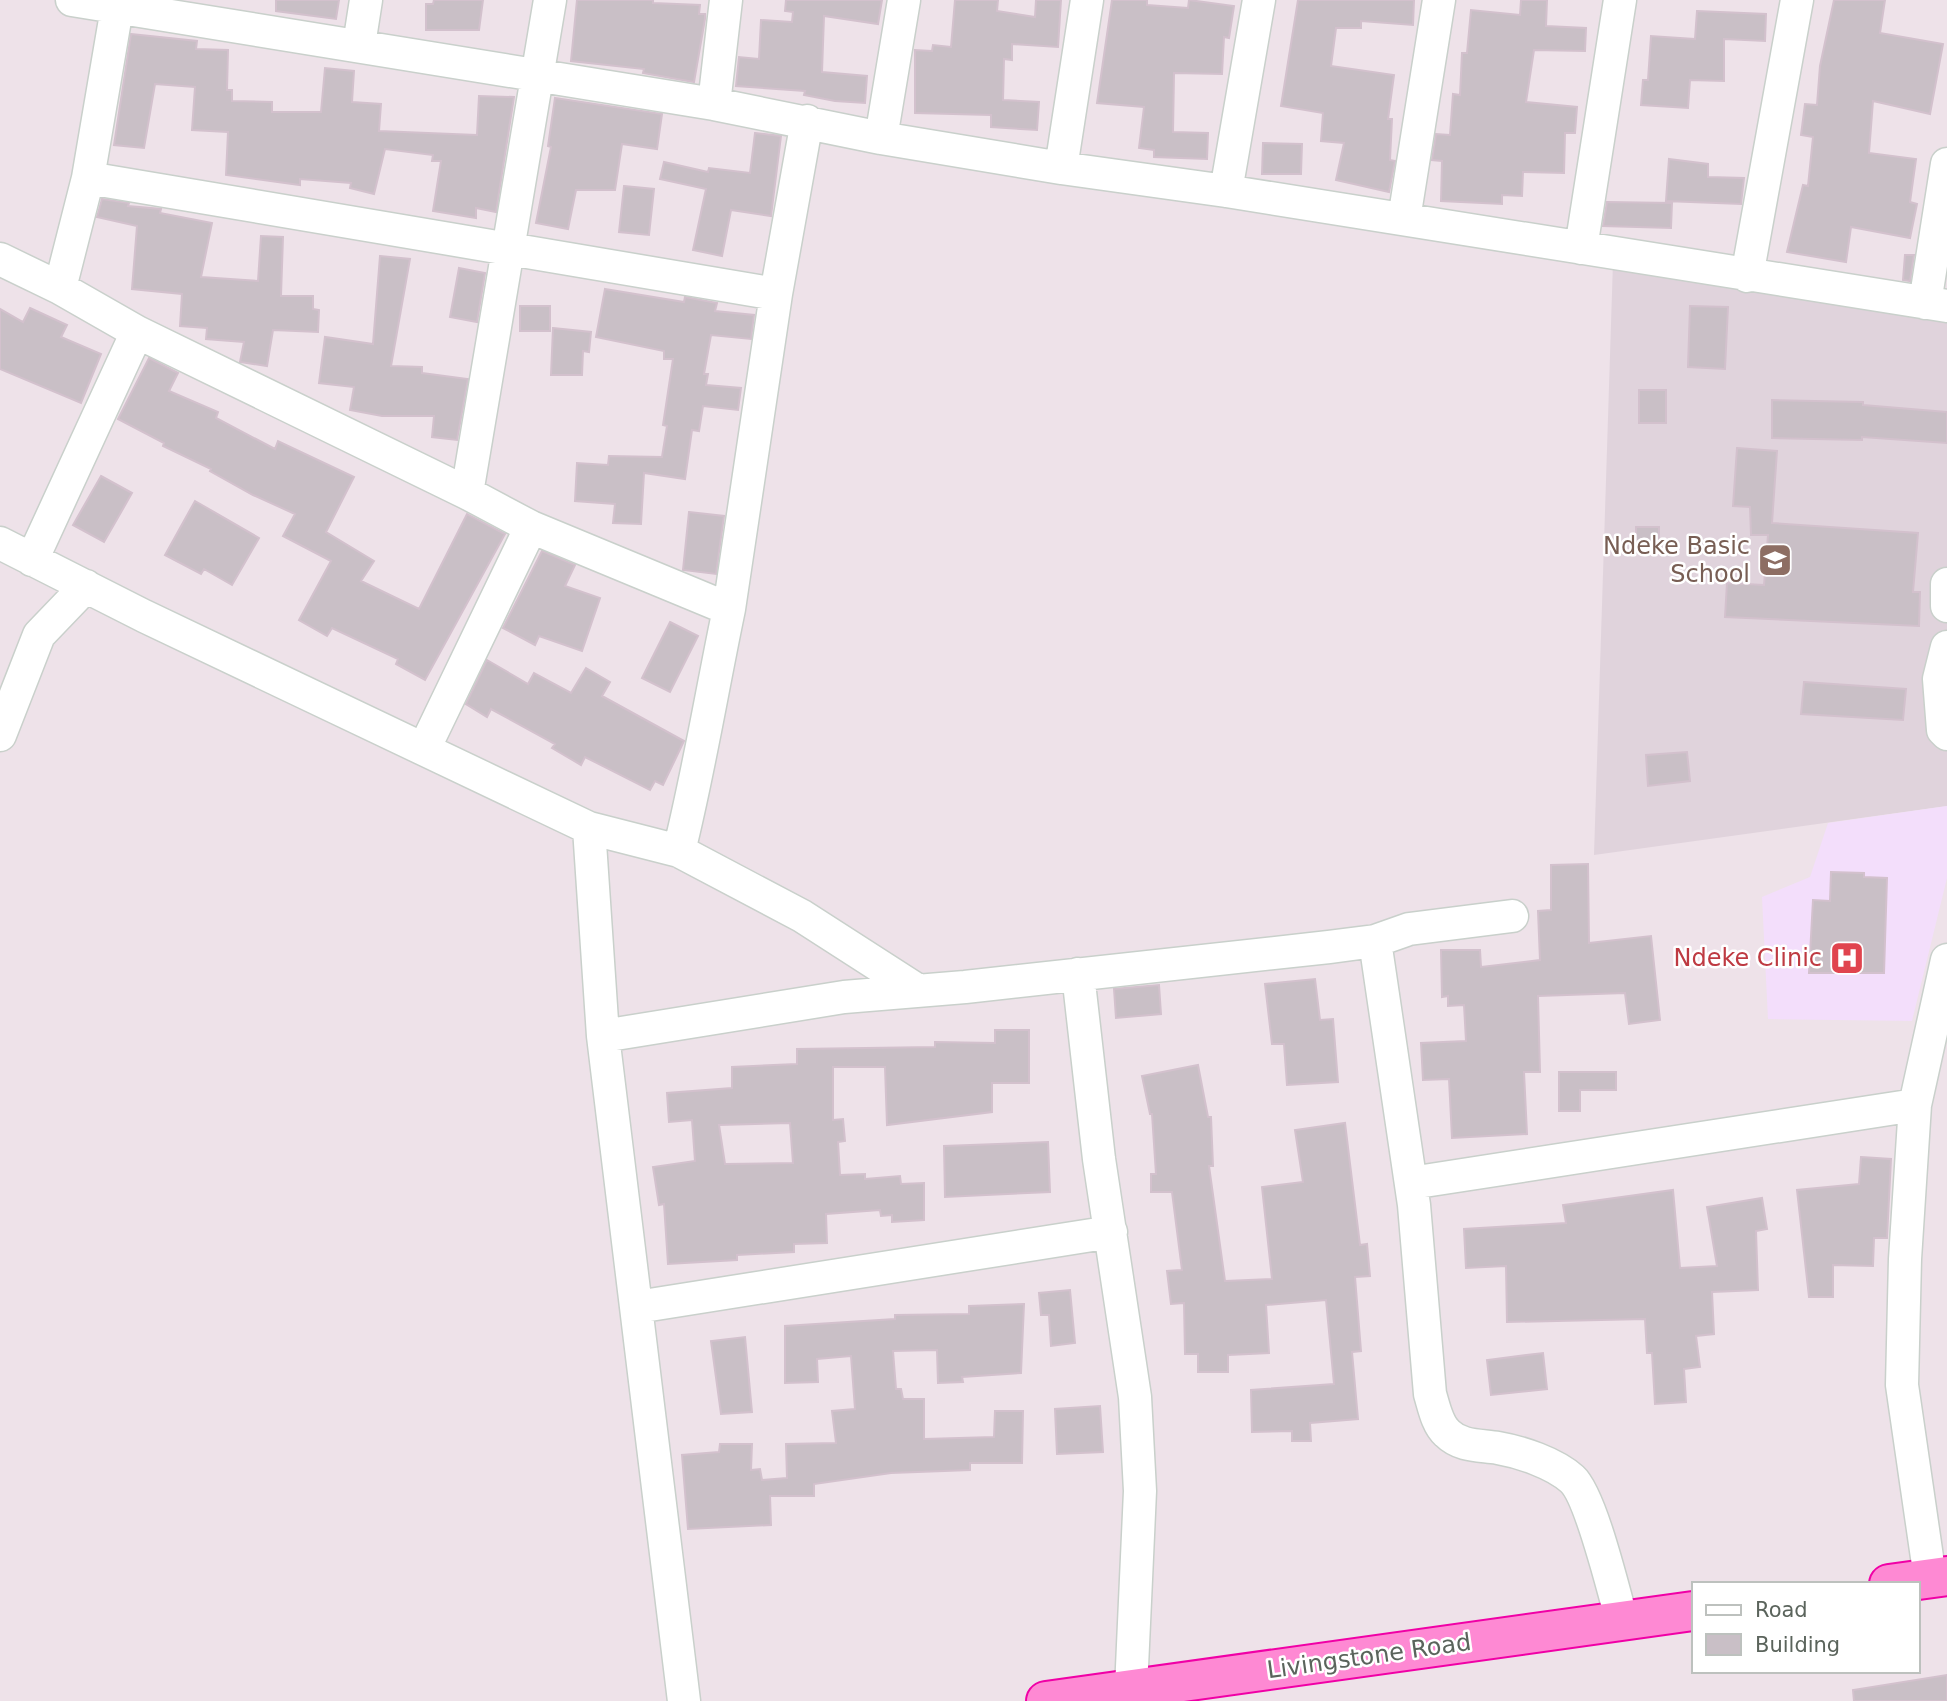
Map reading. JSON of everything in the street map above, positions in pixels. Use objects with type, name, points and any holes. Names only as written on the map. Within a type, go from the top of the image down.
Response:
[{"type":"highway","points":[[1903,1582],[1939,1577]]},
{"type":"highway","name":"Livingstone Road","points":[[1046,1701],[1692,1611]]},
{"type":"street","points":[[72,0],[117,8],[189,9],[359,45],[537,77],[714,104],[881,138],[1936,304],[1947,164]]},
{"type":"street","points":[[359,45],[366,0]]},
{"type":"street","points":[[467,494],[550,0]]},
{"type":"street","points":[[714,104],[726,0]]},
{"type":"street","points":[[881,138],[904,0]]},
{"type":"street","points":[[1061,168],[1087,0]]},
{"type":"street","points":[[1226,191],[1259,0]]},
{"type":"street","points":[[1404,219],[1439,0]]},
{"type":"street","points":[[1581,248],[1620,0]]},
{"type":"street","points":[[1747,276],[1797,0]]},
{"type":"street","points":[[60,288],[89,178],[117,8]]},
{"type":"street","points":[[679,851],[701,758],[707,712],[729,609],[776,294],[807,121]]},
{"type":"street","points":[[89,178],[776,294]]},
{"type":"street","points":[[0,259],[60,288],[137,332],[531,527],[729,609]]},
{"type":"street","points":[[32,559],[137,332]]},
{"type":"street","points":[[424,749],[531,527]]},
{"type":"street","points":[[0,543],[589,828],[679,851],[802,916],[917,990]]},
{"type":"street","points":[[1947,584],[1947,606]]},
{"type":"street","points":[[0,735],[39,635],[86,586]]},
{"type":"street","points":[[1947,647],[1939,679],[1943,730],[1947,734]]},
{"type":"street","points":[[589,828],[603,1037],[684,1701]]},
{"type":"street","points":[[603,1037],[844,997],[1375,941],[1409,929],[1512,916]]},
{"type":"street","points":[[1375,941],[1410,1183],[1430,1394],[1439,1421],[1447,1433],[1463,1444],[1501,1449],[1541,1461],[1573,1480],[1595,1527],[1622,1621]]},
{"type":"street","points":[[1939,1577],[1902,1385],[1905,1259],[1915,1105],[1947,960]]},
{"type":"street","points":[[1078,974],[1099,1158],[1135,1397],[1140,1491],[1131,1689]]},
{"type":"street","points":[[1410,1183],[1915,1105]]},
{"type":"street","points":[[637,1307],[1111,1232]]},
{"type":"shaded area","name":"Ndeke Basic School","points":[[1613,262],[1947,314],[1947,806],[1594,855]]},
{"type":"shaded area","name":"Ndeke Clinic","points":[[1947,806],[1947,878],[1912,1021],[1768,1019],[1762,897],[1810,877],[1828,823]]},
{"type":"building","points":[[276,0],[339,0],[336,19],[276,11]]},
{"type":"building","points":[[434,0],[483,0],[479,30],[426,30],[426,4],[433,4]]},
{"type":"building","points":[[577,0],[653,0],[653,3],[700,5],[699,14],[705,14],[705,19],[694,82],[643,73],[644,69],[571,61]]},
{"type":"building","points":[[786,0],[882,0],[878,24],[824,16],[822,72],[867,76],[865,103],[804,95],[805,91],[736,86],[739,57],[759,59],[761,20],[792,22],[793,12],[785,11]]},
{"type":"building","points":[[955,0],[998,0],[997,11],[1035,17],[1036,0],[1061,0],[1058,47],[1012,44],[1012,60],[1004,59],[1003,100],[1039,102],[1037,130],[991,127],[991,115],[915,113],[915,50],[932,51],[933,45],[951,47]]},
{"type":"building","points":[[1112,0],[1147,0],[1147,5],[1188,8],[1189,0],[1234,6],[1229,38],[1224,37],[1222,74],[1174,73],[1173,132],[1208,133],[1207,159],[1154,157],[1154,150],[1139,148],[1144,107],[1097,103]]},
{"type":"building","points":[[1298,0],[1414,0],[1413,25],[1361,21],[1361,28],[1336,28],[1331,66],[1394,75],[1388,119],[1392,119],[1390,160],[1395,161],[1389,192],[1336,180],[1344,143],[1321,141],[1323,113],[1281,106]]},
{"type":"building","points":[[1521,0],[1547,0],[1546,26],[1586,28],[1585,51],[1534,50],[1526,102],[1577,107],[1575,133],[1565,133],[1564,173],[1523,172],[1522,196],[1502,195],[1502,204],[1441,201],[1442,161],[1432,160],[1436,134],[1450,135],[1453,94],[1460,95],[1462,53],[1467,53],[1471,10],[1520,15]]},
{"type":"building","points":[[1834,0],[1885,0],[1880,33],[1943,44],[1930,114],[1873,101],[1869,153],[1916,159],[1910,202],[1917,204],[1910,238],[1851,227],[1846,262],[1787,252],[1803,185],[1808,186],[1813,137],[1801,135],[1805,104],[1817,105],[1820,66]]},
{"type":"building","points":[[1697,11],[1766,14],[1765,41],[1724,39],[1724,81],[1690,80],[1688,108],[1641,105],[1643,80],[1648,80],[1651,36],[1695,39]]},
{"type":"building","points":[[131,34],[197,41],[196,49],[228,50],[227,90],[232,90],[232,101],[272,102],[272,112],[321,112],[325,68],[354,71],[352,102],[381,104],[379,131],[477,135],[479,96],[514,97],[496,212],[476,208],[476,218],[433,211],[441,161],[432,161],[433,155],[385,149],[374,194],[350,188],[351,183],[300,179],[300,185],[226,175],[228,132],[192,130],[195,87],[155,84],[144,148],[114,145]]},
{"type":"building","points":[[555,98],[662,114],[657,149],[622,144],[615,190],[576,190],[568,229],[536,223],[551,147],[548,146]]},
{"type":"building","points":[[755,133],[781,136],[771,216],[731,210],[722,256],[693,250],[706,189],[660,179],[664,162],[708,172],[709,168],[750,173]]},
{"type":"building","points":[[1263,143],[1302,144],[1301,174],[1262,174]]},
{"type":"building","points":[[1669,159],[1708,164],[1708,177],[1744,178],[1741,204],[1666,201]]},
{"type":"building","points":[[624,186],[654,189],[649,235],[619,232]]},
{"type":"building","points":[[102,199],[129,203],[128,206],[161,209],[160,213],[212,223],[201,277],[258,281],[261,236],[283,237],[281,296],[313,296],[313,309],[319,310],[318,332],[273,330],[267,366],[240,362],[244,342],[206,339],[207,328],[180,326],[182,294],[132,289],[137,226],[97,217]]},
{"type":"building","points":[[1607,202],[1672,203],[1671,228],[1603,226]]},
{"type":"building","points":[[1905,255],[1914,255],[1910,281],[1903,280]]},
{"type":"building","points":[[380,256],[410,259],[391,366],[422,367],[422,373],[468,379],[457,440],[432,437],[434,416],[382,416],[350,410],[354,387],[319,383],[325,337],[373,344]]},
{"type":"building","points":[[459,268],[485,273],[477,322],[450,317]]},
{"type":"building","points":[[605,289],[684,302],[685,297],[717,303],[715,311],[754,315],[751,339],[711,335],[704,374],[708,374],[706,385],[741,388],[738,410],[703,406],[699,431],[692,430],[685,479],[644,473],[641,524],[613,523],[615,504],[575,501],[577,463],[608,465],[609,456],[662,457],[667,426],[663,425],[673,359],[664,359],[664,351],[596,337]]},
{"type":"building","points":[[520,306],[550,306],[550,331],[520,331]]},
{"type":"building","points":[[1690,306],[1728,307],[1725,369],[1688,367]]},
{"type":"building","points":[[30,308],[67,325],[61,337],[101,354],[81,403],[0,369],[0,309],[23,322]]},
{"type":"building","points":[[553,328],[591,332],[589,352],[583,351],[582,375],[551,375]]},
{"type":"building","points":[[149,358],[178,373],[169,391],[218,412],[216,418],[275,449],[278,441],[354,477],[326,532],[374,561],[361,581],[419,609],[467,514],[505,534],[425,680],[396,664],[398,659],[332,628],[327,636],[299,620],[331,561],[283,536],[295,514],[253,495],[118,419]]},
{"type":"building","points":[[1639,390],[1666,390],[1666,423],[1639,423]]},
{"type":"building","points":[[1772,400],[1863,402],[1863,405],[1947,412],[1947,443],[1862,437],[1862,440],[1772,438]]},
{"type":"building","points":[[1737,448],[1777,451],[1772,523],[1918,533],[1913,592],[1920,592],[1919,626],[1725,617],[1727,583],[1764,585],[1768,535],[1751,535],[1750,507],[1733,506]]},
{"type":"building","points":[[101,476],[132,493],[104,542],[73,525]]},
{"type":"building","points":[[195,501],[259,538],[232,585],[204,569],[201,574],[165,555]]},
{"type":"building","points":[[689,512],[724,516],[716,574],[683,570]]},
{"type":"building","points":[[1636,527],[1659,527],[1659,553],[1636,553]]},
{"type":"building","points":[[542,551],[575,565],[565,586],[600,598],[582,651],[539,636],[535,645],[503,628]]},
{"type":"building","points":[[670,622],[698,636],[670,692],[642,678]]},
{"type":"building","points":[[487,660],[528,684],[534,673],[571,693],[586,668],[610,682],[602,696],[684,741],[663,785],[655,781],[650,790],[585,757],[581,765],[552,748],[555,744],[491,709],[487,717],[466,704]]},
{"type":"building","points":[[1804,682],[1906,689],[1903,720],[1801,714]]},
{"type":"building","points":[[1687,752],[1690,781],[1648,786],[1646,755]]},
{"type":"building","points":[[1588,864],[1589,943],[1651,936],[1660,1020],[1629,1024],[1625,993],[1538,996],[1540,1072],[1524,1072],[1527,1134],[1452,1138],[1449,1079],[1423,1080],[1421,1043],[1466,1041],[1464,1005],[1448,1006],[1448,996],[1442,997],[1441,950],[1480,950],[1481,967],[1540,960],[1538,911],[1551,910],[1551,865]]},
{"type":"building","points":[[1831,872],[1864,873],[1864,877],[1887,878],[1884,973],[1809,973],[1813,900],[1830,901]]},
{"type":"building","points":[[1315,979],[1320,1020],[1333,1019],[1338,1082],[1287,1085],[1284,1044],[1272,1044],[1265,984]]},
{"type":"building","points":[[1159,985],[1161,1014],[1116,1018],[1114,989]]},
{"type":"building","points":[[995,1030],[1029,1030],[1029,1083],[992,1083],[992,1112],[887,1125],[885,1067],[833,1067],[833,1120],[843,1119],[845,1141],[838,1142],[840,1175],[865,1174],[865,1179],[900,1176],[901,1184],[924,1183],[924,1220],[892,1222],[892,1215],[881,1216],[880,1210],[826,1214],[827,1243],[794,1244],[794,1252],[737,1255],[737,1260],[668,1264],[664,1204],[659,1205],[653,1167],[695,1161],[692,1120],[669,1122],[667,1093],[732,1088],[732,1067],[797,1064],[797,1049],[935,1047],[935,1042],[995,1043]],"holes":[[[790,1123],[793,1163],[725,1164],[719,1125]]]},
{"type":"building","points":[[1198,1065],[1208,1117],[1211,1117],[1213,1166],[1209,1166],[1225,1281],[1272,1279],[1262,1187],[1303,1182],[1295,1130],[1345,1123],[1360,1245],[1367,1244],[1370,1276],[1355,1277],[1361,1351],[1352,1352],[1358,1419],[1310,1423],[1311,1441],[1292,1441],[1292,1431],[1252,1432],[1251,1390],[1334,1384],[1326,1300],[1266,1305],[1269,1353],[1228,1355],[1228,1372],[1198,1372],[1198,1354],[1185,1354],[1184,1303],[1171,1304],[1167,1271],[1182,1270],[1172,1192],[1151,1192],[1151,1174],[1156,1174],[1152,1114],[1142,1076]]},
{"type":"building","points":[[1559,1072],[1616,1072],[1616,1090],[1580,1090],[1580,1111],[1559,1111]]},
{"type":"building","points":[[1048,1142],[1050,1192],[945,1197],[944,1146]]},
{"type":"building","points":[[1861,1157],[1891,1159],[1887,1238],[1874,1238],[1873,1266],[1833,1265],[1833,1297],[1809,1297],[1797,1190],[1859,1184]]},
{"type":"building","points":[[1673,1190],[1680,1268],[1717,1266],[1707,1207],[1762,1198],[1767,1229],[1756,1231],[1758,1290],[1712,1292],[1714,1334],[1696,1336],[1700,1367],[1684,1369],[1686,1402],[1655,1404],[1652,1353],[1647,1353],[1645,1319],[1507,1322],[1506,1266],[1466,1268],[1464,1229],[1566,1223],[1563,1205]]},
{"type":"building","points":[[1070,1290],[1075,1343],[1051,1346],[1049,1315],[1041,1315],[1039,1293]]},
{"type":"building","points":[[1024,1304],[1021,1373],[962,1377],[963,1382],[938,1383],[937,1350],[893,1351],[896,1389],[901,1389],[903,1399],[924,1399],[924,1439],[994,1437],[995,1411],[1023,1411],[1022,1463],[970,1463],[970,1470],[891,1473],[814,1484],[814,1496],[770,1496],[771,1525],[688,1529],[682,1455],[719,1452],[720,1444],[752,1444],[751,1470],[760,1469],[762,1480],[787,1478],[786,1444],[836,1443],[832,1411],[855,1409],[851,1356],[817,1359],[818,1382],[785,1383],[785,1326],[895,1319],[895,1315],[969,1314],[969,1306]]},
{"type":"building","points":[[745,1337],[752,1412],[721,1414],[711,1341]]},
{"type":"building","points":[[1543,1353],[1547,1389],[1491,1395],[1487,1360]]},
{"type":"building","points":[[1100,1406],[1103,1452],[1057,1454],[1055,1409]]},
{"type":"building","points":[[1947,1675],[1947,1701],[1854,1701],[1853,1690]]},
{"type":"place","name":"Ndeke Basic School","points":[[1775,560]]},
{"type":"place","name":"Ndeke Clinic","points":[[1847,958]]}]
